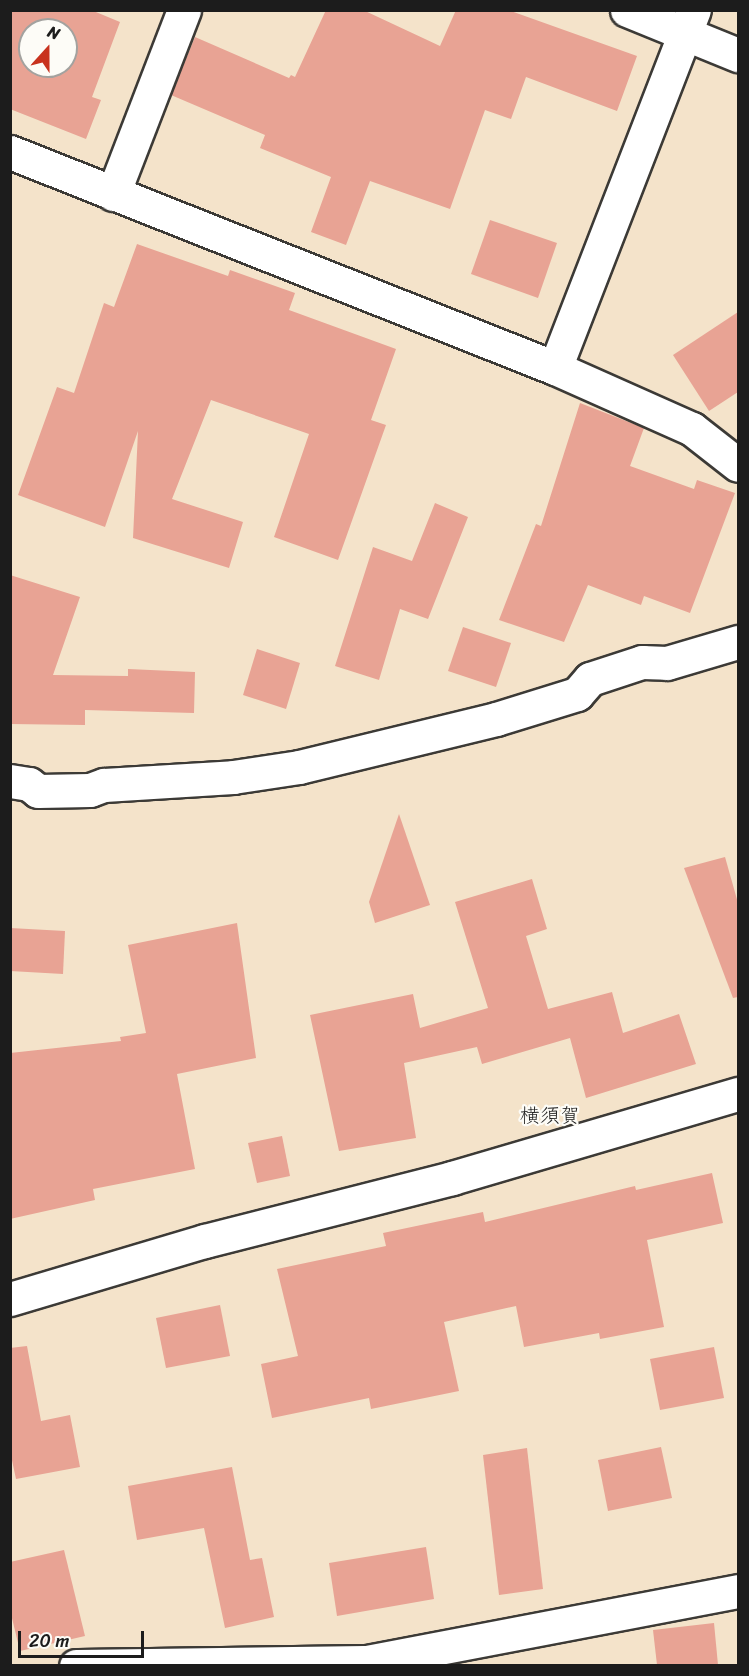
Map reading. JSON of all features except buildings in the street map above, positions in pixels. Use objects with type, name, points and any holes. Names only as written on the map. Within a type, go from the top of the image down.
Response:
[{"type":"street","points":[[113,194],[184,10]]},
{"type":"street","points":[[627,10],[689,22],[738,55]]},
{"type":"street","points":[[555,368],[689,22]]},
{"type":"street","points":[[10,152],[555,368],[692,429],[738,465]]},
{"type":"street","points":[[10,781],[29,784],[38,791],[90,790],[104,785],[233,777],[299,766],[496,719],[577,694],[590,678],[642,662],[667,663],[738,642]]},
{"type":"street","points":[[10,1299],[205,1241],[452,1178],[738,1094]]},
{"type":"street","points":[[76,1665],[367,1664],[738,1591]]},
{"type":"district","name":"横須賀","points":[[550,1115]]}]
